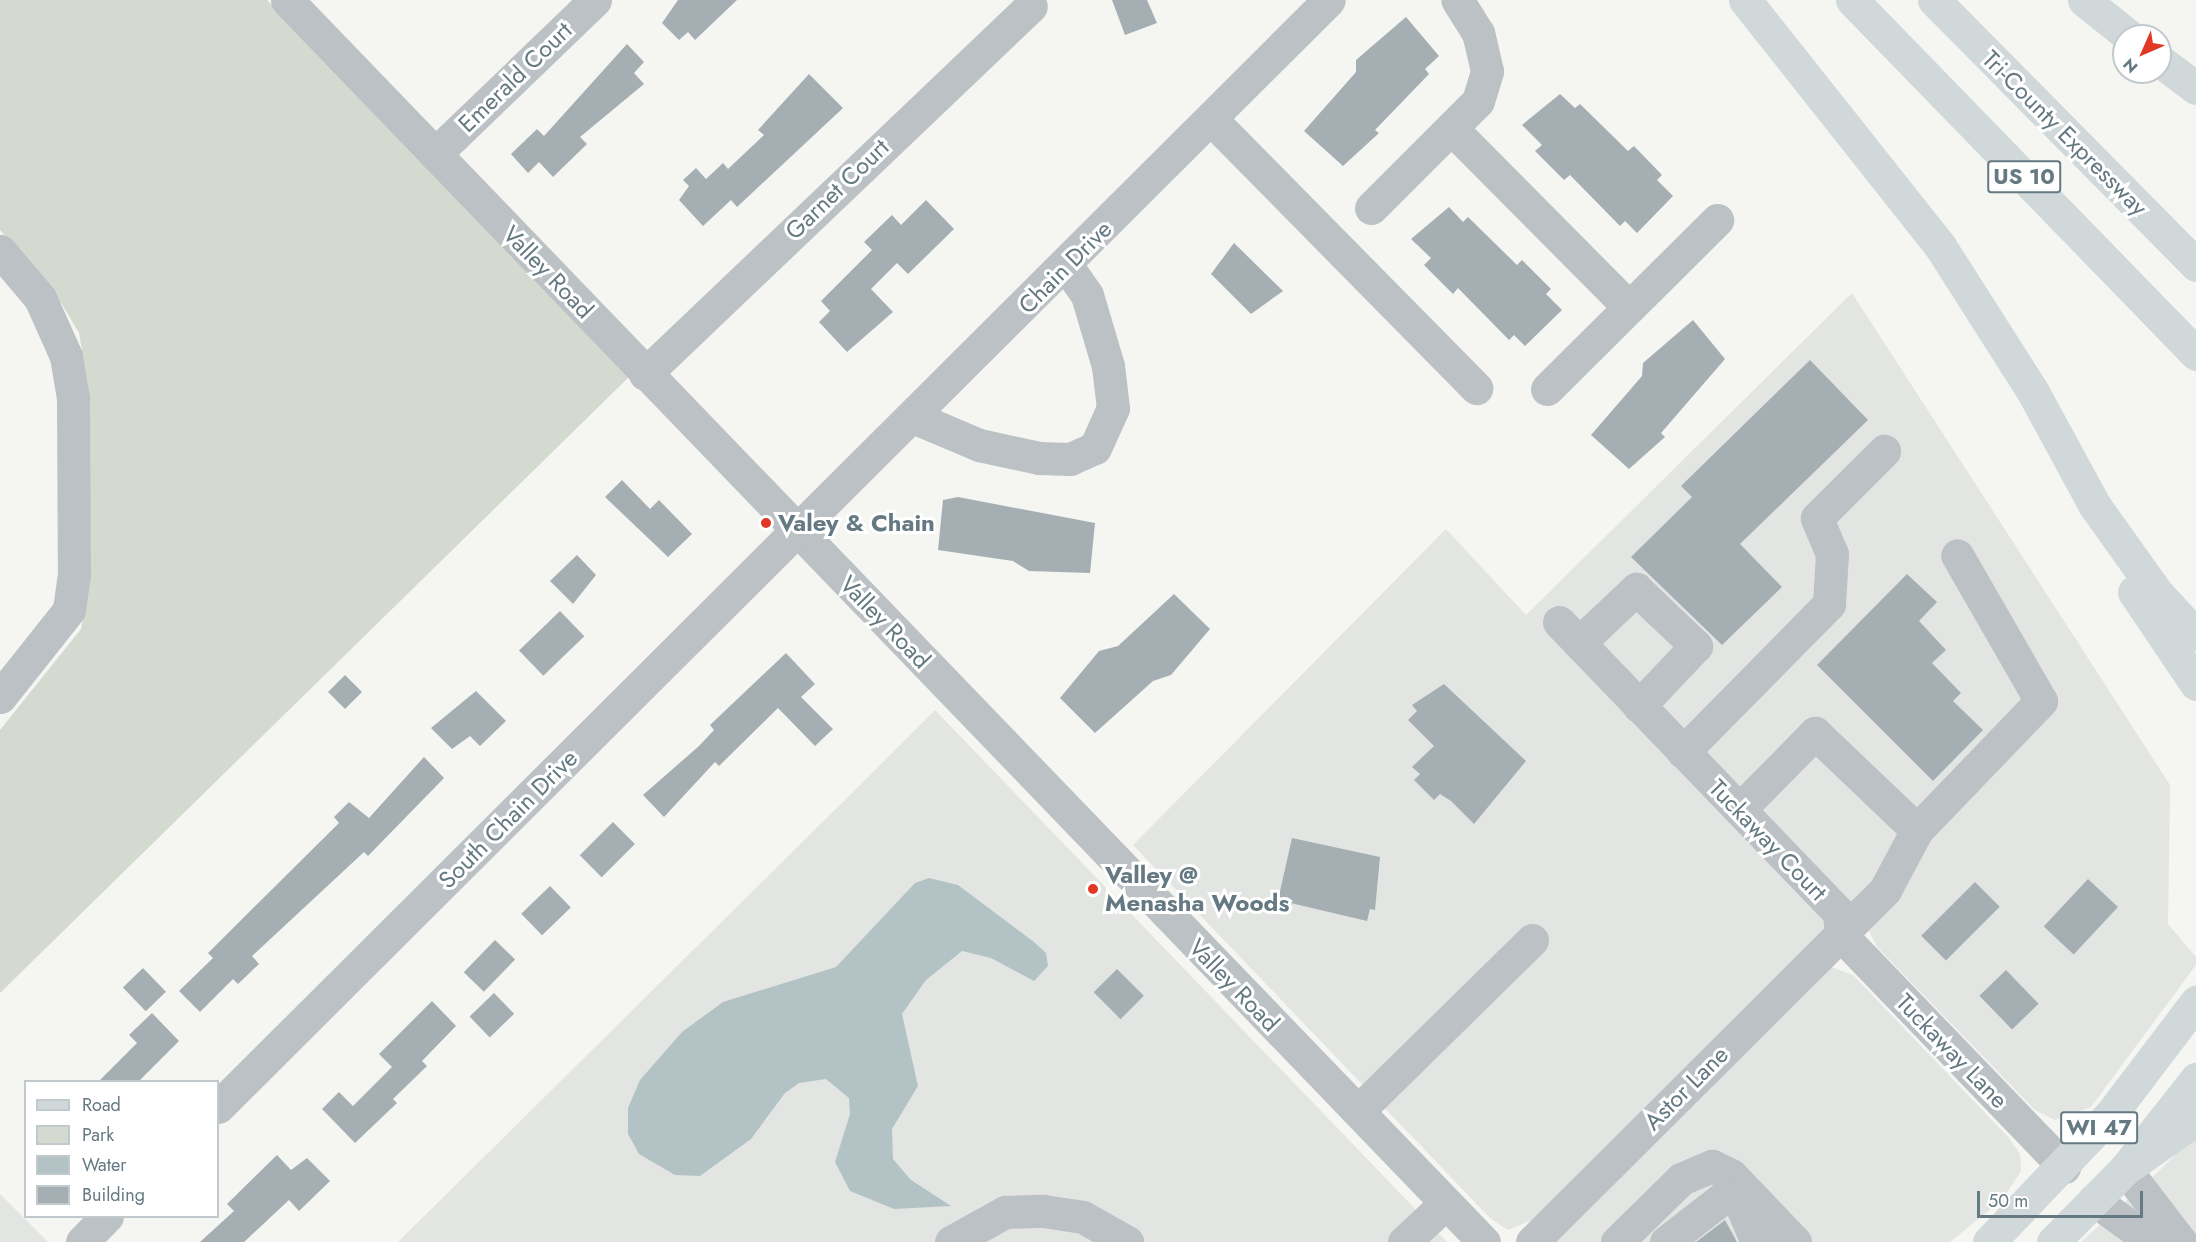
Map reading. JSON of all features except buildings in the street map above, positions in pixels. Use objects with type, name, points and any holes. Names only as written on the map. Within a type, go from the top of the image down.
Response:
[{"type":"main road","points":[[1745,0],[1940,246],[2032,392],[2095,506],[2157,593],[2196,635]]},
{"type":"main road","name":"US 10","points":[[1852,0],[2196,354]]},
{"type":"main road","name":"Tri-County Expressway","points":[[1934,0],[2196,266]]},
{"type":"main road","points":[[2084,0],[2114,24]]},
{"type":"main road","points":[[2172,69],[2196,88]]},
{"type":"main road","points":[[2095,506],[2114,564],[2196,684]]},
{"type":"main road","name":"WI 47","points":[[1989,1242],[2064,1167],[2196,1002]]},
{"type":"main road","points":[[2125,1169],[2196,1079]]},
{"type":"main road","points":[[2125,1169],[2196,1119]]},
{"type":"main road","name":"WI 47","points":[[2053,1242],[2125,1169]]},
{"type":"street","name":"Valley Road","points":[[287,0],[1484,1242]]},
{"type":"street","name":"Emerald Court","points":[[435,154],[595,0]]},
{"type":"street","name":"Chain Drive","points":[[799,532],[1067,266],[1329,0]]},
{"type":"street","points":[[1371,208],[1478,101],[1487,71],[1479,33],[1457,0]]},
{"type":"street","name":"Garnet Court","points":[[645,374],[1031,6]]},
{"type":"street","points":[[1211,119],[1476,388]]},
{"type":"street","points":[[1451,128],[1629,308]]},
{"type":"street","points":[[1547,389],[1718,220]]},
{"type":"street","points":[[0,251],[40,298],[66,356],[73,398],[74,574],[69,610],[0,697]]},
{"type":"street","points":[[913,417],[979,445],[1039,458],[1070,459],[1095,448],[1113,408],[1108,366],[1087,295],[1067,266]]},
{"type":"street","points":[[1683,752],[1829,604],[1832,554],[1817,518],[1884,451]]},
{"type":"street","name":"South Chain Drive","points":[[219,1106],[799,532]]},
{"type":"street","name":"Astor Lane","points":[[1532,1242],[1885,890],[1917,830],[2042,701],[1957,555]]},
{"type":"street","name":"Tuckaway Court","points":[[1639,706],[1697,651],[1636,589],[1569,632],[1639,706],[1683,752],[1839,913],[1840,934]]},
{"type":"street","points":[[1740,809],[1815,733],[1917,830]]},
{"type":"street","name":"Tuckaway Lane","points":[[1840,934],[2064,1167]]},
{"type":"street","points":[[1358,1111],[1532,940]]},
{"type":"street","points":[[1617,1242],[1681,1179],[1712,1166],[1731,1175],[1794,1242]]},
{"type":"street","points":[[2125,1169],[2181,1242]]},
{"type":"street","points":[[1666,1242],[1710,1202],[1738,1198]]},
{"type":"street","points":[[1738,1198],[1757,1242]]},
{"type":"street","points":[[1738,1198],[1776,1242]]},
{"type":"street","points":[[2094,1200],[2152,1242]]},
{"type":"street","points":[[1404,1242],[1446,1203]]},
{"type":"street","points":[[951,1242],[1005,1212],[1043,1211],[1083,1217],[1127,1242]]},
{"type":"street","points":[[82,1242],[105,1218]]},
{"type":"shaded area","points":[[1852,293],[2170,785],[2168,924],[2196,957],[2196,965],[2091,1107],[2055,1120],[2035,1110],[1877,947],[1867,927],[1532,1220],[1508,1230],[1491,1219],[1133,845],[1446,529],[1526,615]]},
{"type":"shaded area","points":[[935,710],[1447,1242],[398,1242],[855,790]]},
{"type":"shaded area","points":[[1829,966],[1853,975],[2009,1138],[2020,1154],[2021,1171],[2003,1199],[1950,1242],[1550,1242]]},
{"type":"shaded area","points":[[2196,1134],[2196,1242],[2081,1242],[2159,1171]]},
{"type":"shaded area","points":[[0,1194],[48,1242],[0,1242]]},
{"type":"green space","points":[[0,0],[267,0],[629,377],[0,993],[0,730],[81,629],[90,582],[88,386],[79,333],[60,301],[0,230]]},
{"type":"water","points":[[929,878],[958,885],[1034,942],[1046,953],[1048,966],[1034,981],[991,958],[962,951],[926,980],[902,1014],[918,1086],[892,1129],[893,1159],[911,1180],[951,1206],[894,1209],[850,1191],[835,1162],[850,1114],[849,1098],[826,1079],[799,1083],[785,1093],[751,1139],[700,1176],[675,1175],[639,1154],[628,1134],[628,1108],[640,1080],[682,1032],[723,1002],[836,967],[915,883]]},
{"type":"place","name":"Valey & Chain","points":[[766,523]]},
{"type":"place","name":"Valley @ Menasha Woods","points":[[1093,889]]}]
